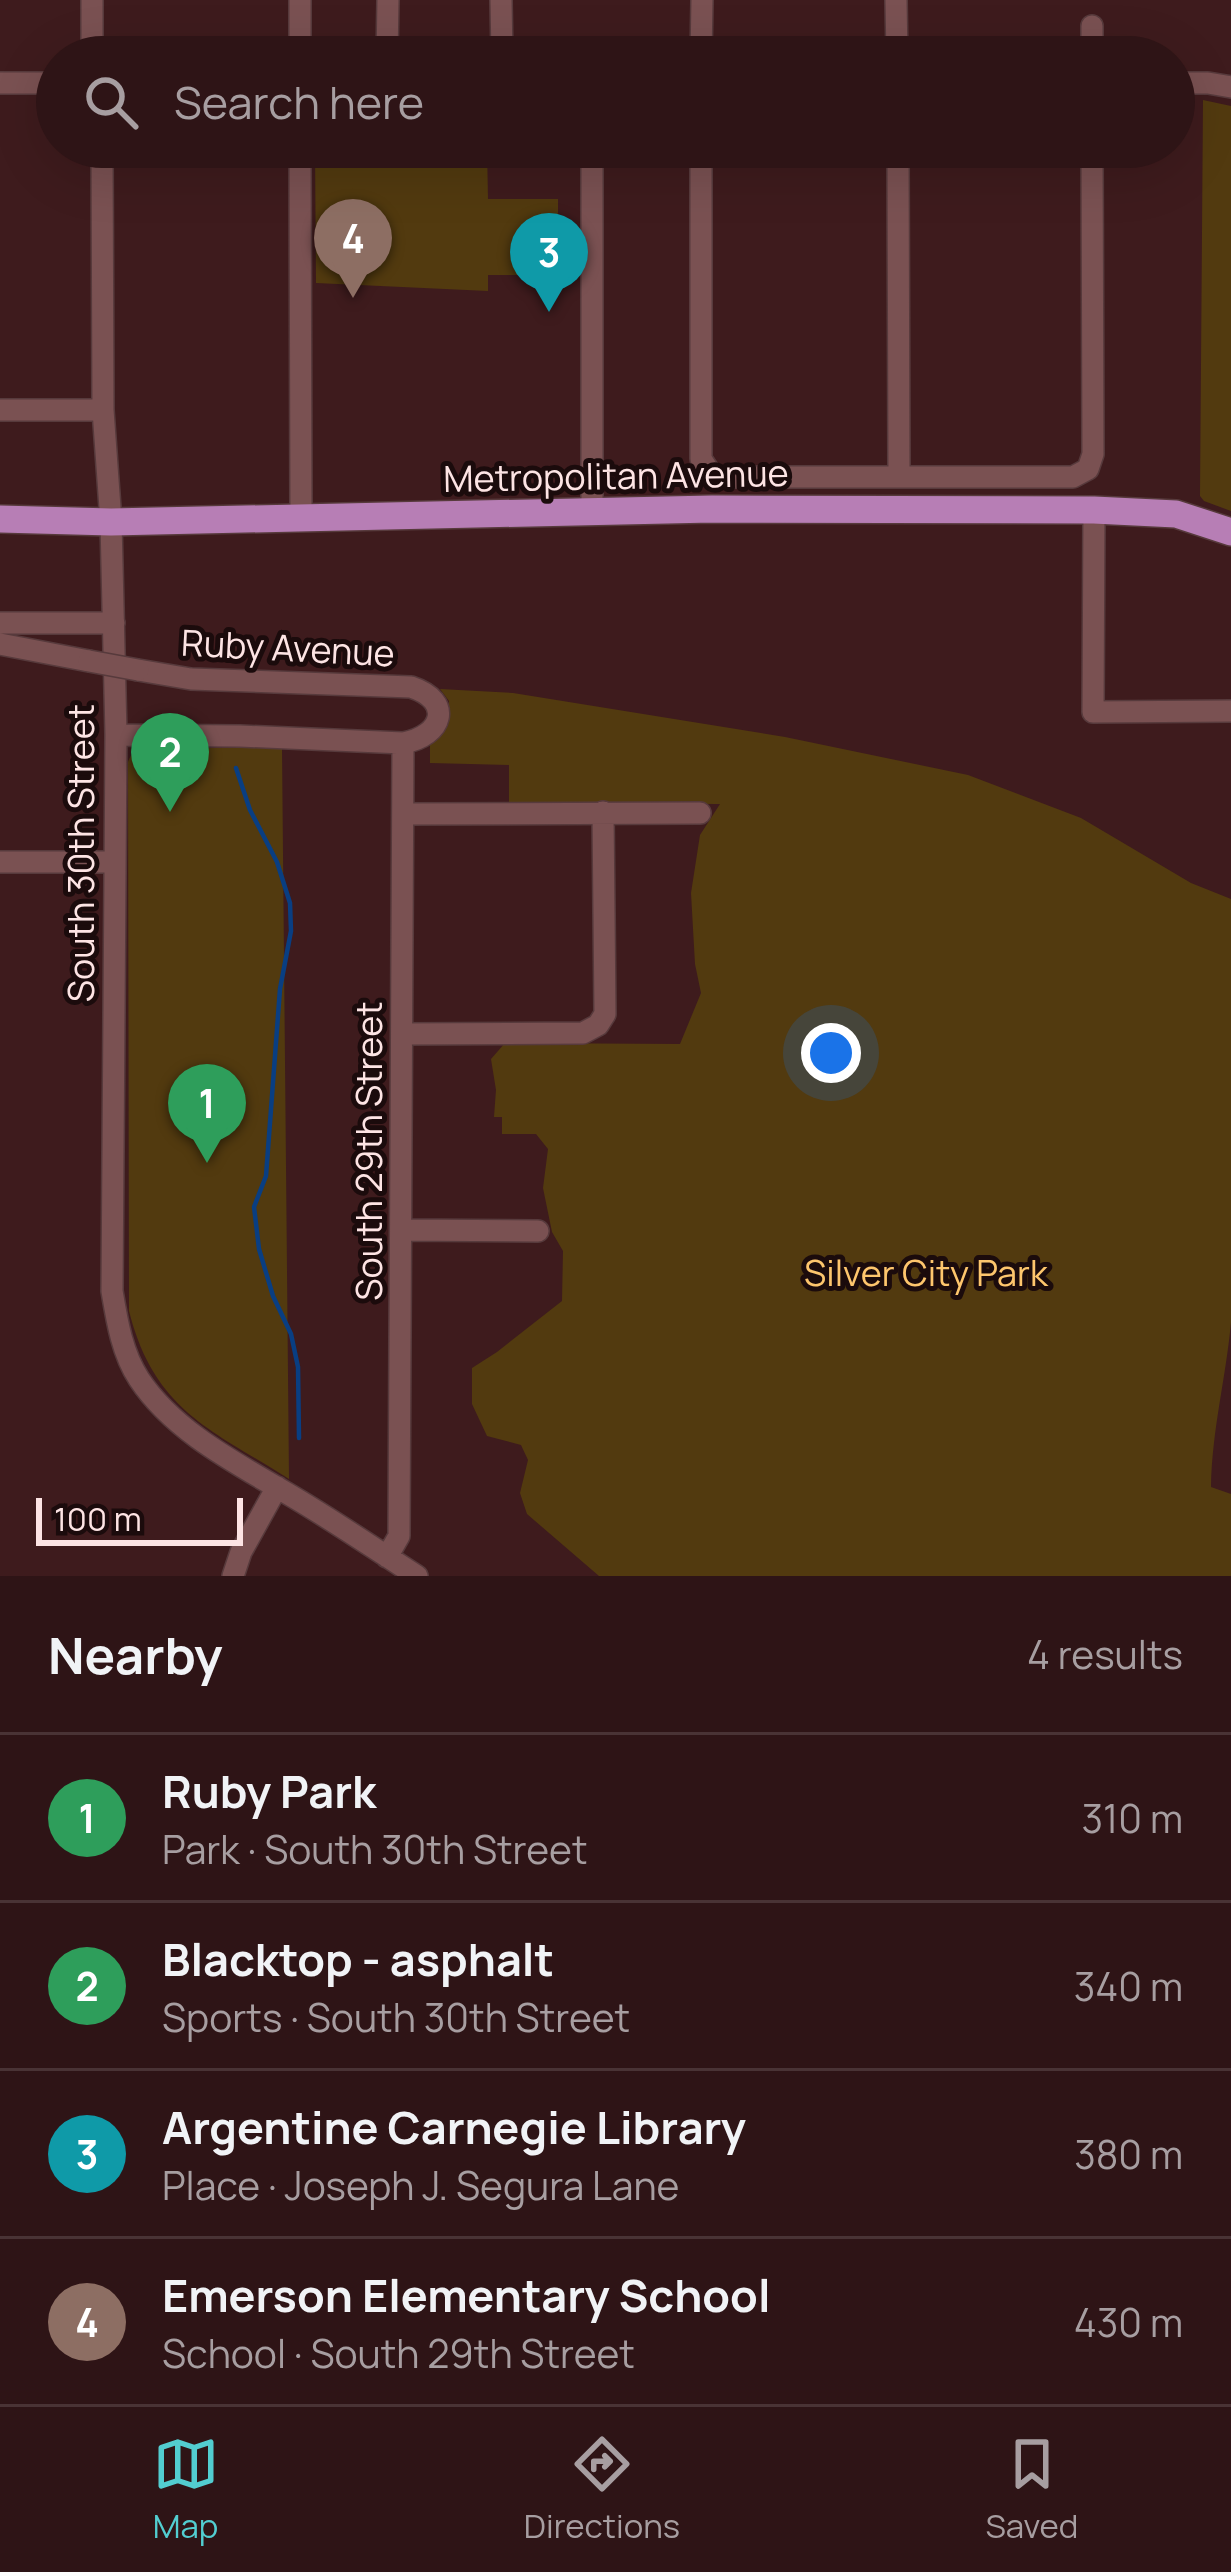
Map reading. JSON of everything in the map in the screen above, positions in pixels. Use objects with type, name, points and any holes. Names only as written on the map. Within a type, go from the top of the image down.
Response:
[{"type":"main road","name":"Metropolitan Avenue","points":[[0,519],[111,522],[734,509],[1094,510],[1176,514],[1231,532]]},
{"type":"street","points":[[92,0],[92,36]]},
{"type":"street","points":[[300,0],[300,36]]},
{"type":"street","points":[[387,36],[388,0]]},
{"type":"street","points":[[501,0],[502,36]]},
{"type":"street","points":[[701,36],[702,0]]},
{"type":"street","points":[[896,0],[897,36]]},
{"type":"street","points":[[1092,26],[1092,36]]},
{"type":"street","points":[[0,83],[36,83]]},
{"type":"street","points":[[1195,83],[1231,87]]},
{"type":"street","name":"South 30th Street","points":[[102,168],[103,410],[116,735],[112,1291],[117,1326],[137,1376],[157,1402],[199,1439],[417,1576]]},
{"type":"street","points":[[300,168],[302,516]]},
{"type":"street","points":[[592,168],[592,512]]},
{"type":"street","points":[[701,168],[701,459],[713,477],[1073,477],[1088,469],[1093,454],[1092,168]]},
{"type":"street","points":[[898,168],[899,476]]},
{"type":"street","points":[[0,410],[103,410]]},
{"type":"street","points":[[1094,510],[1093,712],[1231,711]]},
{"type":"street","points":[[0,623],[114,623]]},
{"type":"street","name":"Ruby Avenue","points":[[0,644],[191,679],[411,687],[438,704],[439,720],[419,740],[403,743]]},
{"type":"street","points":[[116,735],[403,743]]},
{"type":"street","name":"South 29th Street","points":[[387,1557],[399,1535],[403,743]]},
{"type":"street","points":[[403,1034],[583,1033],[598,1025],[604,1014],[602,812]]},
{"type":"street","points":[[404,814],[700,813]]},
{"type":"street","points":[[0,862],[114,862]]},
{"type":"street","points":[[401,1230],[538,1231]]},
{"type":"street","points":[[233,1576],[277,1487]]},
{"type":"green space","points":[[1203,100],[1231,106],[1231,511],[1200,496]]},
{"type":"green space","points":[[315,168],[487,168],[488,199],[558,199],[558,275],[488,275],[488,291],[316,283]]},
{"type":"green space","name":"Silver City Park","points":[[440,689],[513,693],[785,737],[968,775],[1081,818],[1191,883],[1231,899],[1231,1322],[1211,1487],[1231,1494],[1231,1576],[599,1576],[527,1514],[520,1493],[528,1460],[521,1445],[487,1436],[472,1404],[472,1368],[562,1301],[563,1251],[552,1232],[543,1188],[548,1149],[536,1134],[502,1134],[502,1117],[494,1117],[491,1059],[505,1043],[680,1044],[701,993],[691,893],[700,835],[720,804],[509,803],[509,765],[430,763],[430,740],[448,726],[449,701]]},
{"type":"green space","points":[[282,748],[289,1479],[210,1430],[170,1394],[153,1372],[129,1311],[128,762],[135,751]]},
{"type":"waterway","points":[[236,768],[290,903],[266,1176],[254,1207],[259,1249],[291,1334],[298,1367],[299,1438]]},
{"type":"place","name":"Emerson Elementary School","points":[[353,298]]},
{"type":"place","name":"Argentine Carnegie Library","points":[[549,312]]},
{"type":"place","name":"Blacktop - asphalt","points":[[170,812]]},
{"type":"place","name":"Ruby Park","points":[[207,1163]]}]
